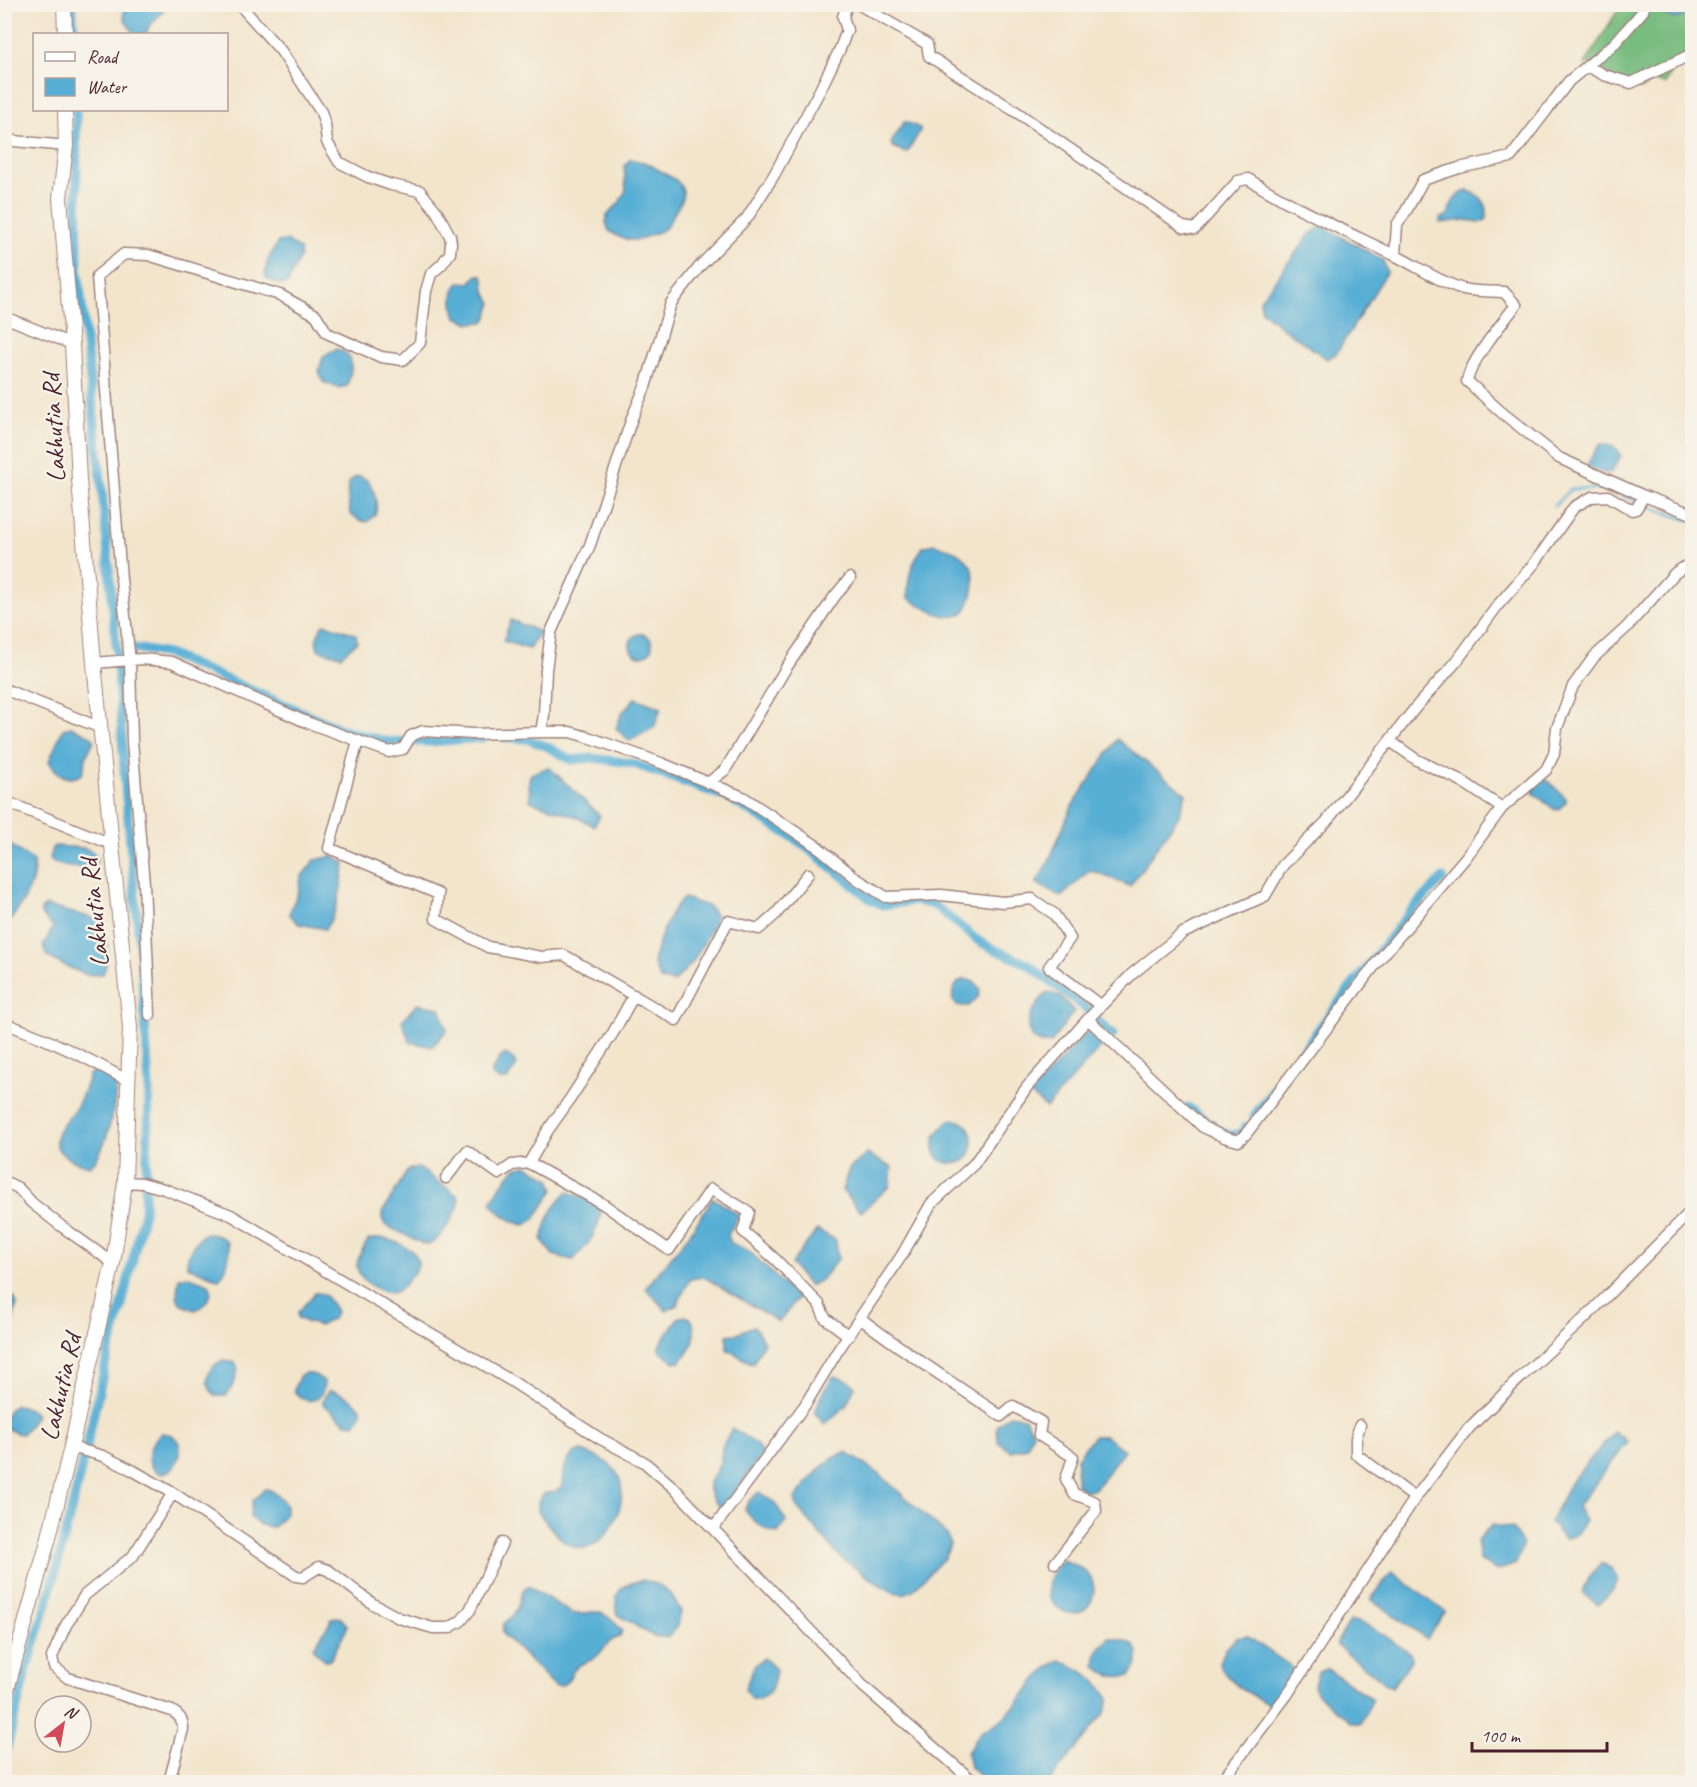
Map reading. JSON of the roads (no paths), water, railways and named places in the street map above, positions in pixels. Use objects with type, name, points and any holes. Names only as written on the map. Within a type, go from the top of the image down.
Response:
[{"type":"street","points":[[64,4],[65,33]]},
{"type":"street","points":[[150,1016],[144,884],[132,741],[130,661],[121,579],[97,276],[124,254],[148,255],[280,295],[316,315],[327,333],[381,357],[403,360],[420,343],[426,291],[431,274],[450,253],[451,243],[450,236],[437,212],[420,190],[392,185],[368,177],[339,162],[327,142],[321,112],[281,51],[239,4]]},
{"type":"street","points":[[541,732],[551,632],[590,545],[632,418],[645,387],[671,303],[700,266],[747,219],[774,175],[840,49],[847,30],[843,17],[847,4]]},
{"type":"street","points":[[858,4],[927,44],[929,56],[1018,113],[1183,226],[1195,229],[1239,181],[1248,179],[1342,230],[1395,255],[1427,275],[1464,289],[1504,292],[1516,305],[1475,361],[1467,381],[1500,411],[1559,458],[1644,496],[1692,514]]},
{"type":"street","points":[[1395,255],[1396,225],[1423,180],[1459,168],[1511,157],[1569,81],[1615,43],[1643,11],[1645,4]]},
{"type":"street","points":[[1587,66],[1604,75],[1631,83],[1692,54]]},
{"type":"street","name":"Lakhutia Rd","points":[[4,1700],[48,1541],[71,1447],[113,1263],[125,1182],[129,1026],[94,663],[60,198],[66,146],[65,111]]},
{"type":"street","points":[[4,140],[66,146]]},
{"type":"street","points":[[4,317],[72,344]]},
{"type":"street","points":[[713,1529],[805,1405],[902,1255],[931,1204],[974,1164],[1027,1087],[1088,1019],[1132,974],[1183,933],[1265,896],[1283,865],[1326,822],[1416,707],[1455,662],[1497,605],[1534,564],[1574,507],[1592,497],[1608,496],[1632,510],[1636,509],[1644,496]]},
{"type":"street","points":[[1088,1019],[1203,1126],[1224,1137],[1238,1141],[1246,1134],[1384,953],[1466,857],[1502,808],[1546,770],[1554,754],[1557,728],[1573,686],[1594,657],[1626,628],[1675,573],[1686,566],[1692,569]]},
{"type":"street","points":[[708,783],[725,770],[786,668],[850,578]]},
{"type":"street","points":[[94,663],[142,659],[172,662],[306,722],[388,752],[403,749],[411,736],[423,731],[473,734],[570,732],[591,738],[661,763],[743,797],[818,847],[857,879],[886,897],[941,895],[1003,902],[1032,899],[1054,914],[1070,938],[1049,967],[1101,1006]]},
{"type":"street","points":[[4,689],[101,728]]},
{"type":"street","points":[[358,741],[329,848],[438,894],[436,919],[488,947],[542,957],[564,955],[676,1020],[728,921],[759,929],[776,914],[808,874]]},
{"type":"street","points":[[1390,741],[1417,760],[1460,780],[1502,808]]},
{"type":"street","points":[[4,801],[111,843]]},
{"type":"street","points":[[529,1163],[548,1130],[613,1033],[634,995]]},
{"type":"street","points":[[4,1023],[65,1048],[128,1081]]},
{"type":"street","points":[[446,1178],[467,1151],[499,1174],[512,1165],[529,1163],[603,1204],[669,1250],[711,1189],[749,1212],[743,1231],[775,1259],[819,1304],[825,1318],[849,1336]]},
{"type":"street","points":[[4,1181],[18,1188],[32,1203],[61,1226],[113,1263]]},
{"type":"street","points":[[125,1182],[142,1183],[164,1189],[231,1215],[513,1382],[600,1438],[644,1462],[674,1488],[864,1687],[974,1782]]},
{"type":"street","points":[[1221,1782],[1287,1695],[1415,1498],[1469,1428],[1586,1317],[1692,1210]]},
{"type":"street","points":[[860,1318],[899,1348],[943,1375],[1001,1416],[1014,1406],[1041,1422],[1039,1435],[1073,1457],[1066,1479],[1074,1494],[1095,1503],[1096,1511],[1055,1563]]},
{"type":"street","points":[[1360,1425],[1356,1438],[1356,1454],[1415,1498]]},
{"type":"street","points":[[71,1447],[103,1456],[173,1493],[296,1576],[303,1577],[320,1567],[328,1570],[373,1604],[399,1618],[433,1628],[449,1628],[461,1621],[470,1610],[502,1543]]},
{"type":"street","points":[[169,1782],[183,1729],[183,1721],[179,1715],[68,1678],[54,1666],[52,1657],[66,1625],[85,1595],[133,1556],[173,1493]]},
{"type":"water","points":[[125,5],[165,5],[165,9],[146,33],[134,33],[127,24]]},
{"type":"water","points":[[1662,5],[1692,5],[1692,11],[1680,18],[1673,18],[1659,11]]},
{"type":"water","points":[[904,122],[920,128],[906,153],[892,146],[891,143]]},
{"type":"water","points":[[630,159],[647,163],[676,180],[683,191],[682,200],[665,229],[638,240],[619,237],[609,231],[606,223],[607,215],[619,203],[626,190],[624,167]]},
{"type":"water","points":[[1468,191],[1477,195],[1484,202],[1487,210],[1486,220],[1440,223],[1440,219],[1448,215],[1454,200],[1460,194]]},
{"type":"water","points":[[1322,226],[1383,260],[1387,272],[1336,354],[1327,359],[1262,311],[1260,300],[1310,234]]},
{"type":"water","points":[[287,241],[300,250],[300,257],[287,284],[278,284],[266,278],[266,269],[268,260],[278,242]]},
{"type":"water","points":[[477,275],[482,275],[485,291],[492,303],[484,322],[470,323],[456,317],[453,294],[460,282],[470,283]]},
{"type":"water","points":[[336,349],[347,355],[351,363],[347,386],[338,388],[323,382],[319,371],[323,357]]},
{"type":"water","points":[[1601,444],[1613,447],[1621,455],[1610,473],[1590,468],[1588,463]]},
{"type":"water","points":[[360,476],[370,484],[376,502],[375,515],[367,522],[350,514],[348,486],[350,481]]},
{"type":"water","points":[[934,544],[960,554],[972,568],[974,580],[972,594],[968,607],[960,615],[940,614],[908,598],[909,577],[915,560],[923,547]]},
{"type":"water","points":[[511,620],[540,632],[529,649],[503,641]]},
{"type":"water","points":[[322,625],[356,634],[357,642],[341,656],[319,650],[317,637]]},
{"type":"water","points":[[641,634],[649,637],[652,645],[649,653],[641,656],[633,653],[630,645],[633,637]]},
{"type":"water","points":[[635,698],[661,708],[654,728],[629,741],[616,728],[622,713]]},
{"type":"water","points":[[72,727],[91,736],[94,740],[82,774],[72,778],[63,776],[49,761],[63,729]]},
{"type":"water","points":[[1117,739],[1186,794],[1179,816],[1130,886],[1090,870],[1061,897],[1036,883],[1047,865],[1072,806]]},
{"type":"water","points":[[549,767],[600,816],[594,826],[574,816],[530,801],[529,779],[531,774]]},
{"type":"water","points":[[1543,778],[1566,798],[1566,802],[1559,809],[1555,810],[1533,793],[1534,784]]},
{"type":"water","points":[[5,841],[33,861],[34,870],[30,888],[5,929]]},
{"type":"water","points":[[55,846],[84,848],[92,851],[97,858],[96,864],[79,867],[54,863],[50,860],[52,848]]},
{"type":"water","points":[[333,856],[345,863],[339,898],[330,922],[325,929],[299,924],[289,914],[299,890],[301,877],[315,860]]},
{"type":"water","points":[[684,898],[710,907],[717,918],[693,962],[674,982],[660,980],[653,962],[663,930],[675,907]]},
{"type":"water","points":[[46,906],[97,919],[104,931],[107,946],[107,961],[103,974],[87,975],[47,956],[43,946],[53,927],[41,914],[41,910]]},
{"type":"water","points":[[963,979],[973,982],[980,989],[979,996],[969,1006],[958,1006],[953,1001],[954,988]]},
{"type":"water","points":[[1047,992],[1061,997],[1074,1011],[1051,1043],[1039,1042],[1033,1038],[1028,1027],[1031,1014]]},
{"type":"water","points":[[417,1004],[440,1008],[447,1030],[432,1047],[410,1042],[402,1021]]},
{"type":"water","points":[[1091,1027],[1106,1041],[1046,1108],[1030,1094]]},
{"type":"water","points":[[506,1054],[517,1065],[507,1080],[499,1080],[492,1075],[492,1070],[500,1058]]},
{"type":"water","points":[[94,1071],[103,1071],[116,1080],[116,1089],[105,1140],[101,1151],[89,1166],[75,1162],[63,1154],[56,1144],[60,1129],[77,1106],[89,1075]]},
{"type":"water","points":[[950,1120],[960,1121],[968,1127],[972,1135],[973,1144],[970,1153],[965,1160],[957,1163],[941,1160],[934,1150],[937,1134]]},
{"type":"water","points":[[867,1154],[892,1168],[890,1186],[861,1212],[842,1190],[849,1169]]},
{"type":"water","points":[[526,1165],[550,1179],[554,1190],[534,1220],[525,1225],[506,1217],[491,1202],[515,1168]]},
{"type":"water","points":[[419,1168],[458,1196],[459,1202],[458,1208],[440,1236],[425,1245],[385,1225],[382,1218],[382,1213],[406,1173],[410,1169]]},
{"type":"water","points":[[567,1192],[588,1199],[602,1208],[592,1237],[573,1260],[553,1255],[542,1240],[551,1214]]},
{"type":"water","points":[[713,1198],[739,1215],[728,1235],[731,1243],[749,1251],[798,1298],[779,1322],[704,1277],[690,1279],[677,1305],[666,1311],[646,1288],[689,1235]]},
{"type":"water","points":[[817,1230],[836,1240],[838,1259],[821,1280],[809,1286],[791,1264]]},
{"type":"water","points":[[205,1233],[224,1239],[229,1248],[227,1265],[219,1279],[187,1266],[192,1248]]},
{"type":"water","points":[[379,1238],[403,1245],[417,1258],[416,1270],[395,1292],[384,1292],[372,1286],[358,1271],[358,1259],[368,1240]]},
{"type":"water","points":[[187,1276],[209,1284],[211,1288],[208,1300],[195,1310],[179,1302],[177,1295],[179,1278]]},
{"type":"water","points":[[315,1293],[326,1296],[336,1312],[333,1318],[320,1326],[298,1318],[298,1312]]},
{"type":"water","points":[[4,1295],[14,1297],[17,1305],[9,1334],[5,1337]]},
{"type":"water","points":[[685,1316],[692,1322],[694,1340],[680,1362],[675,1362],[660,1351],[659,1346],[678,1318]]},
{"type":"water","points":[[754,1326],[764,1342],[753,1364],[727,1349],[727,1335]]},
{"type":"water","points":[[223,1360],[235,1362],[238,1369],[234,1384],[226,1396],[215,1396],[209,1386],[208,1376],[213,1367]]},
{"type":"water","points":[[306,1373],[315,1375],[324,1381],[321,1394],[314,1400],[304,1399],[294,1391],[300,1375]]},
{"type":"water","points":[[834,1376],[849,1381],[855,1386],[846,1406],[824,1424],[815,1413],[822,1393]]},
{"type":"water","points":[[329,1390],[347,1396],[361,1408],[361,1415],[355,1424],[346,1423],[323,1404]]},
{"type":"water","points":[[16,1405],[27,1408],[36,1415],[22,1434],[5,1428],[6,1414]]},
{"type":"water","points":[[1009,1415],[1025,1418],[1033,1432],[1027,1447],[1011,1451],[998,1442],[997,1426]]},
{"type":"water","points":[[732,1428],[756,1444],[762,1454],[729,1502],[721,1507],[715,1502],[708,1487],[721,1461],[723,1445]]},
{"type":"water","points":[[1615,1431],[1628,1442],[1577,1507],[1585,1520],[1576,1535],[1564,1539],[1550,1522],[1572,1480]]},
{"type":"water","points":[[162,1433],[172,1435],[180,1443],[180,1455],[173,1469],[162,1474],[151,1466],[149,1455],[153,1443]]},
{"type":"water","points":[[1094,1436],[1105,1436],[1124,1450],[1095,1489],[1087,1492],[1076,1485],[1077,1458]]},
{"type":"water","points":[[582,1451],[611,1466],[619,1477],[622,1491],[620,1507],[606,1535],[595,1544],[583,1548],[570,1545],[561,1538],[538,1512],[538,1501],[545,1493],[557,1491],[562,1486],[566,1464],[573,1453]]},
{"type":"water","points":[[846,1452],[878,1473],[948,1536],[950,1545],[945,1557],[913,1590],[903,1594],[891,1591],[840,1557],[797,1507],[795,1498],[811,1478],[824,1465]]},
{"type":"water","points":[[265,1489],[280,1497],[286,1508],[284,1516],[273,1527],[260,1524],[250,1516],[252,1502]]},
{"type":"water","points":[[759,1492],[775,1503],[786,1521],[778,1533],[759,1525],[745,1509],[748,1502]]},
{"type":"water","points":[[1492,1525],[1512,1528],[1523,1545],[1516,1564],[1497,1571],[1480,1560],[1477,1540]]},
{"type":"water","points":[[1064,1560],[1086,1572],[1093,1582],[1092,1599],[1088,1606],[1075,1614],[1057,1607],[1048,1596],[1051,1575],[1058,1564]]},
{"type":"water","points":[[1602,1563],[1612,1569],[1618,1580],[1614,1588],[1598,1605],[1582,1593],[1587,1580]]},
{"type":"water","points":[[1392,1572],[1445,1612],[1427,1639],[1371,1599]]},
{"type":"water","points":[[643,1580],[657,1584],[666,1590],[681,1611],[677,1625],[669,1637],[654,1637],[617,1614],[616,1600],[620,1590],[624,1586]]},
{"type":"water","points":[[528,1586],[572,1613],[597,1612],[605,1615],[622,1630],[620,1637],[608,1643],[593,1659],[578,1666],[566,1683],[555,1686],[504,1635],[503,1625],[515,1613],[520,1597]]},
{"type":"water","points":[[341,1618],[347,1628],[330,1660],[326,1661],[314,1650],[314,1647],[332,1619]]},
{"type":"water","points":[[1350,1621],[1373,1628],[1411,1654],[1412,1659],[1392,1687],[1337,1646],[1337,1642]]},
{"type":"water","points":[[1247,1636],[1292,1667],[1295,1676],[1275,1703],[1270,1705],[1234,1683],[1219,1663],[1226,1649],[1236,1638]]},
{"type":"water","points":[[1109,1638],[1126,1641],[1136,1649],[1138,1660],[1130,1676],[1111,1676],[1095,1665],[1097,1651]]},
{"type":"water","points":[[764,1658],[776,1669],[775,1679],[768,1694],[756,1699],[745,1689],[754,1666]]},
{"type":"water","points":[[1060,1660],[1082,1671],[1099,1684],[1109,1698],[1106,1711],[1049,1782],[986,1782],[970,1767],[967,1753],[980,1733],[1004,1717],[1037,1678]]},
{"type":"water","points":[[1327,1669],[1373,1699],[1360,1724],[1351,1722],[1318,1695],[1314,1685],[1318,1672]]},
{"type":"waterway","points":[[72,4],[74,33]]},
{"type":"waterway","points":[[4,1759],[25,1676],[51,1590],[144,1212],[148,1136],[149,1087],[142,974],[126,797],[116,645],[78,270],[76,111]]},
{"type":"waterway","points":[[1554,506],[1571,489],[1610,489],[1657,510],[1692,521]]},
{"type":"waterway","points":[[134,648],[168,654],[339,728],[385,741],[431,742],[483,738]]},
{"type":"waterway","points":[[503,737],[527,739],[546,746],[571,760],[592,758],[631,763],[728,798],[795,839],[870,899],[882,905],[916,901],[934,905],[977,940],[1028,964],[1089,1011]]},
{"type":"waterway","points":[[1254,1116],[1409,913],[1443,878]]},
{"type":"waterway","points":[[1097,1020],[1113,1035]]},
{"type":"waterway","points":[[1188,1107],[1220,1131],[1230,1135],[1241,1133],[1246,1127]]}]
